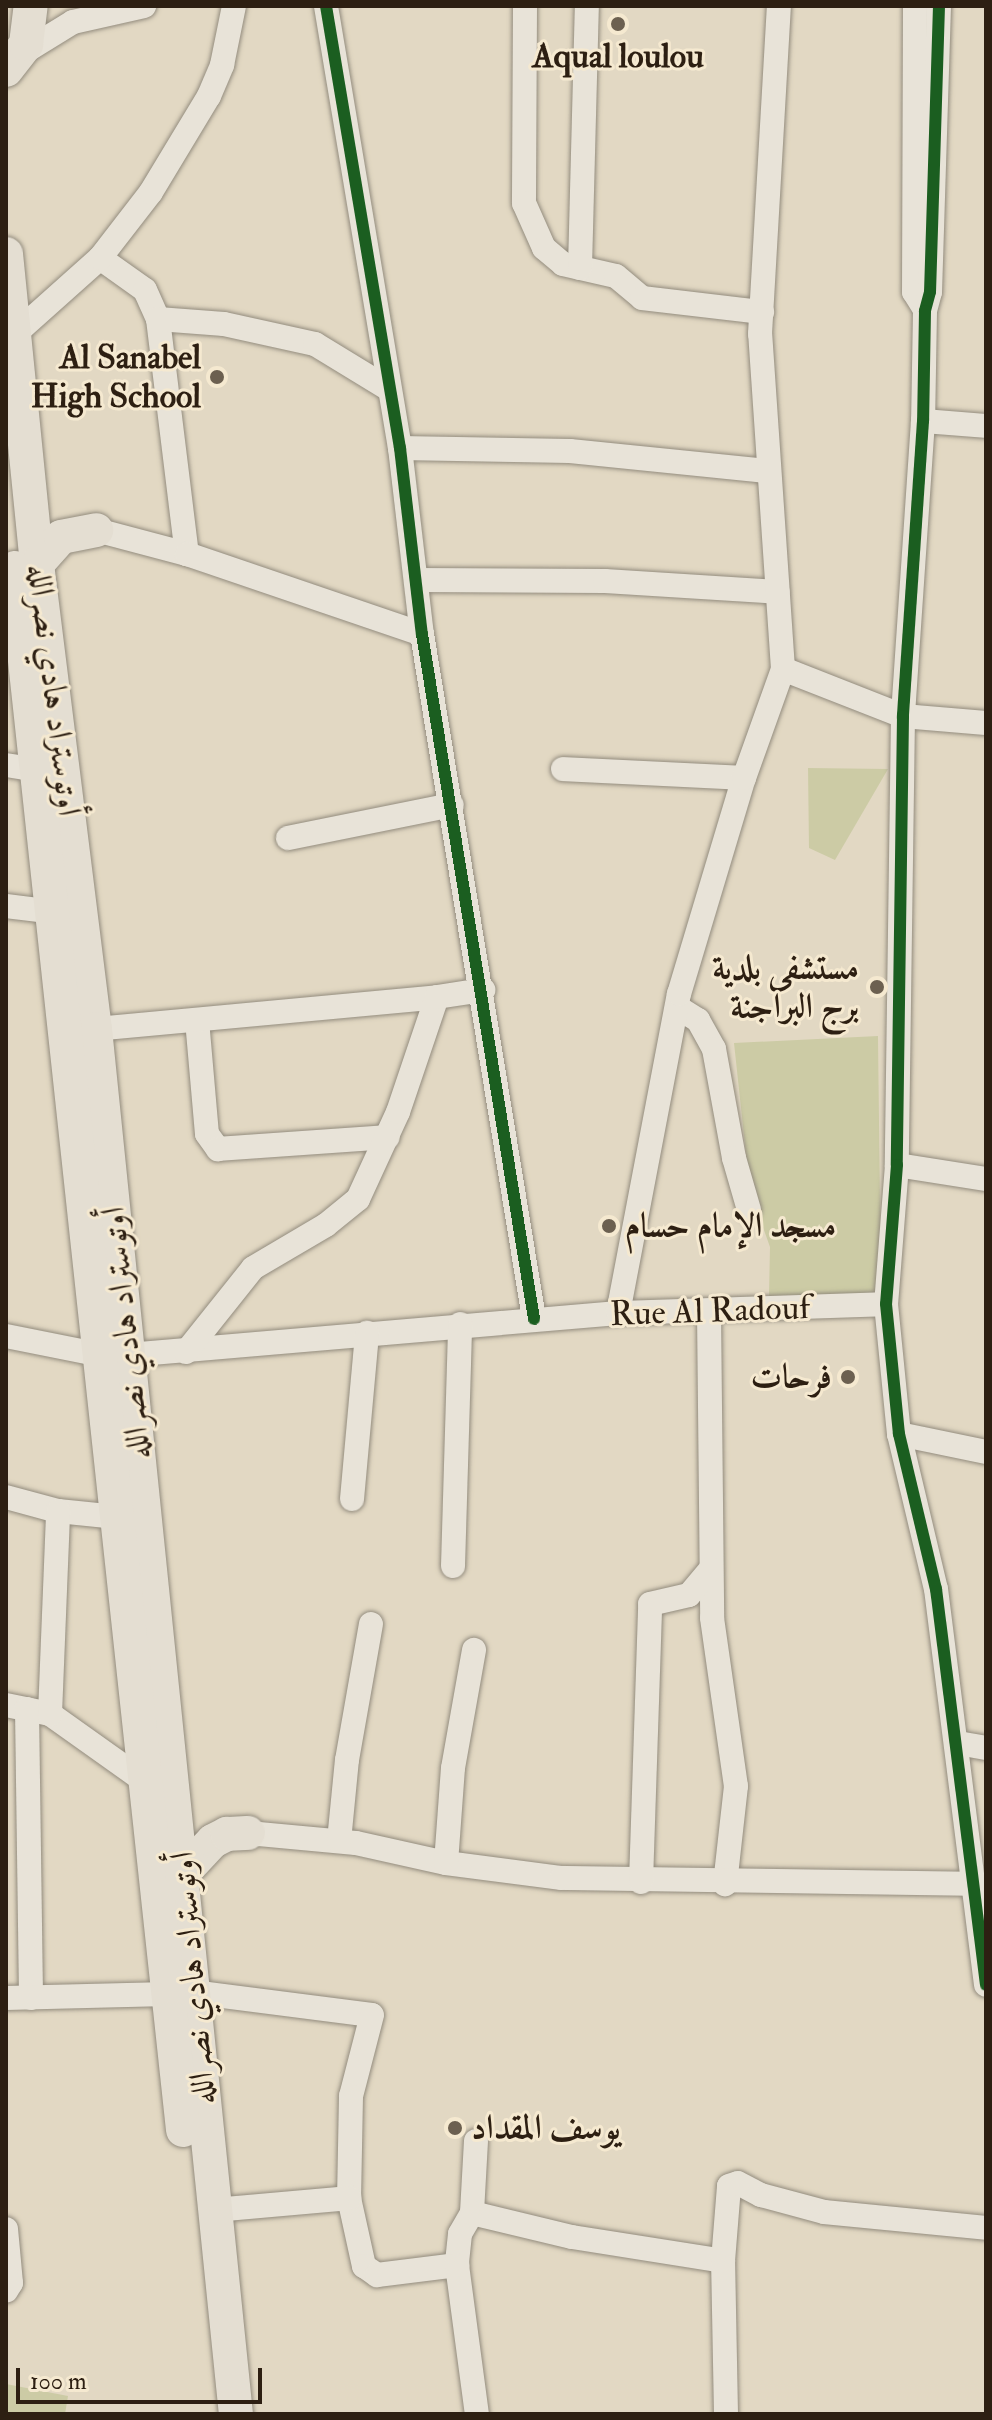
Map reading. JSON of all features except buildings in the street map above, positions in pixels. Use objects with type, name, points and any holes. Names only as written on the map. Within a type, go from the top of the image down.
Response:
[{"type":"highway","points":[[11,67],[30,34],[31,6]]},
{"type":"highway","name":"أوتوستراد هادي نصرالله","points":[[6,254],[16,333],[21,768],[54,912],[114,1355],[162,1789],[215,2414]]},
{"type":"highway","points":[[18,494],[96,530]]},
{"type":"highway","name":"أوتوستراد هادي نصرالله","points":[[18,494],[37,564],[95,1029],[114,1355],[117,1517],[162,1789],[182,1874],[180,1993],[215,2210],[236,2414]]},
{"type":"highway","points":[[37,564],[61,537],[96,530]]},
{"type":"highway","points":[[162,1789],[204,1816],[248,1833]]},
{"type":"highway","points":[[182,1874],[213,1841],[227,1834],[248,1833]]},
{"type":"street","points":[[11,67],[40,38],[73,22],[144,6]]},
{"type":"street","points":[[16,333],[100,258],[151,192],[209,96],[222,65],[234,6]]},
{"type":"street","points":[[326,6],[387,388],[400,448],[422,634],[483,990],[534,1319]]},
{"type":"street","points":[[525,6],[524,203],[544,248],[563,264],[616,276],[642,298],[762,312]]},
{"type":"street","points":[[580,268],[587,6]]},
{"type":"street","points":[[618,1313],[677,1007],[744,778],[783,669],[767,471],[762,312],[779,6]]},
{"type":"street","points":[[915,6],[914,292],[925,311]]},
{"type":"street","points":[[939,6],[937,166],[930,292],[925,311],[923,421],[903,716],[897,1165],[886,1304],[899,1434],[936,1589],[958,1743],[986,1985]]},
{"type":"street","points":[[100,258],[145,290],[158,319],[187,554]]},
{"type":"street","points":[[158,319],[224,324],[315,344],[387,388]]},
{"type":"street","points":[[923,421],[986,426]]},
{"type":"street","points":[[400,448],[570,451],[767,471]]},
{"type":"street","points":[[96,530],[187,554],[422,634]]},
{"type":"street","points":[[417,580],[605,581],[778,592]]},
{"type":"street","points":[[783,669],[903,716],[986,723]]},
{"type":"street","points":[[563,769],[744,778]]},
{"type":"street","points":[[288,838],[452,805]]},
{"type":"street","points":[[6,906],[54,912]]},
{"type":"street","points":[[95,1029],[483,990]]},
{"type":"street","points":[[186,1352],[253,1268],[275,1250],[326,1225],[358,1199],[388,1137],[437,997]]},
{"type":"street","points":[[677,1007],[698,1020],[714,1049],[734,1158],[749,1210]]},
{"type":"street","points":[[197,1020],[207,1134],[218,1149],[388,1137]]},
{"type":"street","points":[[897,1165],[986,1179]]},
{"type":"street","name":"Rue Al Radouf","points":[[6,1336],[114,1355],[186,1352],[460,1324],[618,1313],[886,1304]]},
{"type":"street","points":[[709,1311],[712,1618],[736,1786],[725,1884]]},
{"type":"street","points":[[453,1566],[460,1324]]},
{"type":"street","points":[[352,1499],[367,1333]]},
{"type":"street","points":[[899,1434],[986,1452]]},
{"type":"street","points":[[6,1497],[58,1511],[117,1517]]},
{"type":"street","points":[[31,1998],[28,1709],[58,1511]]},
{"type":"street","points":[[641,1882],[650,1604],[656,1598],[689,1595],[711,1569]]},
{"type":"street","points":[[339,1841],[347,1760],[371,1624]]},
{"type":"street","points":[[446,1863],[453,1768],[474,1650]]},
{"type":"street","points":[[28,1709],[162,1789]]},
{"type":"street","points":[[958,1743],[986,1748]]},
{"type":"street","points":[[248,1833],[339,1841],[446,1863],[562,1878],[725,1884],[974,1884]]},
{"type":"street","points":[[6,1998],[180,1993],[372,2015],[353,2078],[349,2198],[367,2272],[457,2265]]},
{"type":"street","points":[[476,2141],[472,2213],[460,2234],[457,2265],[477,2414]]},
{"type":"street","points":[[726,2414],[723,2261],[727,2190],[738,2183],[761,2195],[824,2212],[986,2228]]},
{"type":"street","points":[[215,2210],[349,2198]]},
{"type":"street","points":[[472,2213],[572,2237],[723,2261]]},
{"type":"street","points":[[6,2229],[11,2283],[6,2291]]},
{"type":"green space","points":[[808,768],[888,769],[835,860],[809,848]]},
{"type":"green space","points":[[878,1036],[881,1295],[769,1296],[770,1247],[750,1191],[734,1043]]},
{"type":"green space","points":[[6,2384],[68,2396],[65,2414],[6,2414]]},
{"type":"cycle path","points":[[326,6],[400,448],[422,634],[534,1319]]},
{"type":"cycle path","points":[[939,6],[930,292],[925,311],[923,421],[903,716],[897,1165],[886,1304],[899,1434],[936,1589],[986,1985]]},
{"type":"place","name":"Aqual loulou","points":[[618,24]]},
{"type":"place","name":"Al Sanabel High School","points":[[217,377]]},
{"type":"place","name":"مستشفی بلدیة برج البراجنة","points":[[877,987]]},
{"type":"place","name":"مسجد الإمام حسام","points":[[609,1226]]},
{"type":"place","name":"فرحات","points":[[848,1377]]},
{"type":"place","name":"يوسف المقداد","points":[[455,2128]]}]
